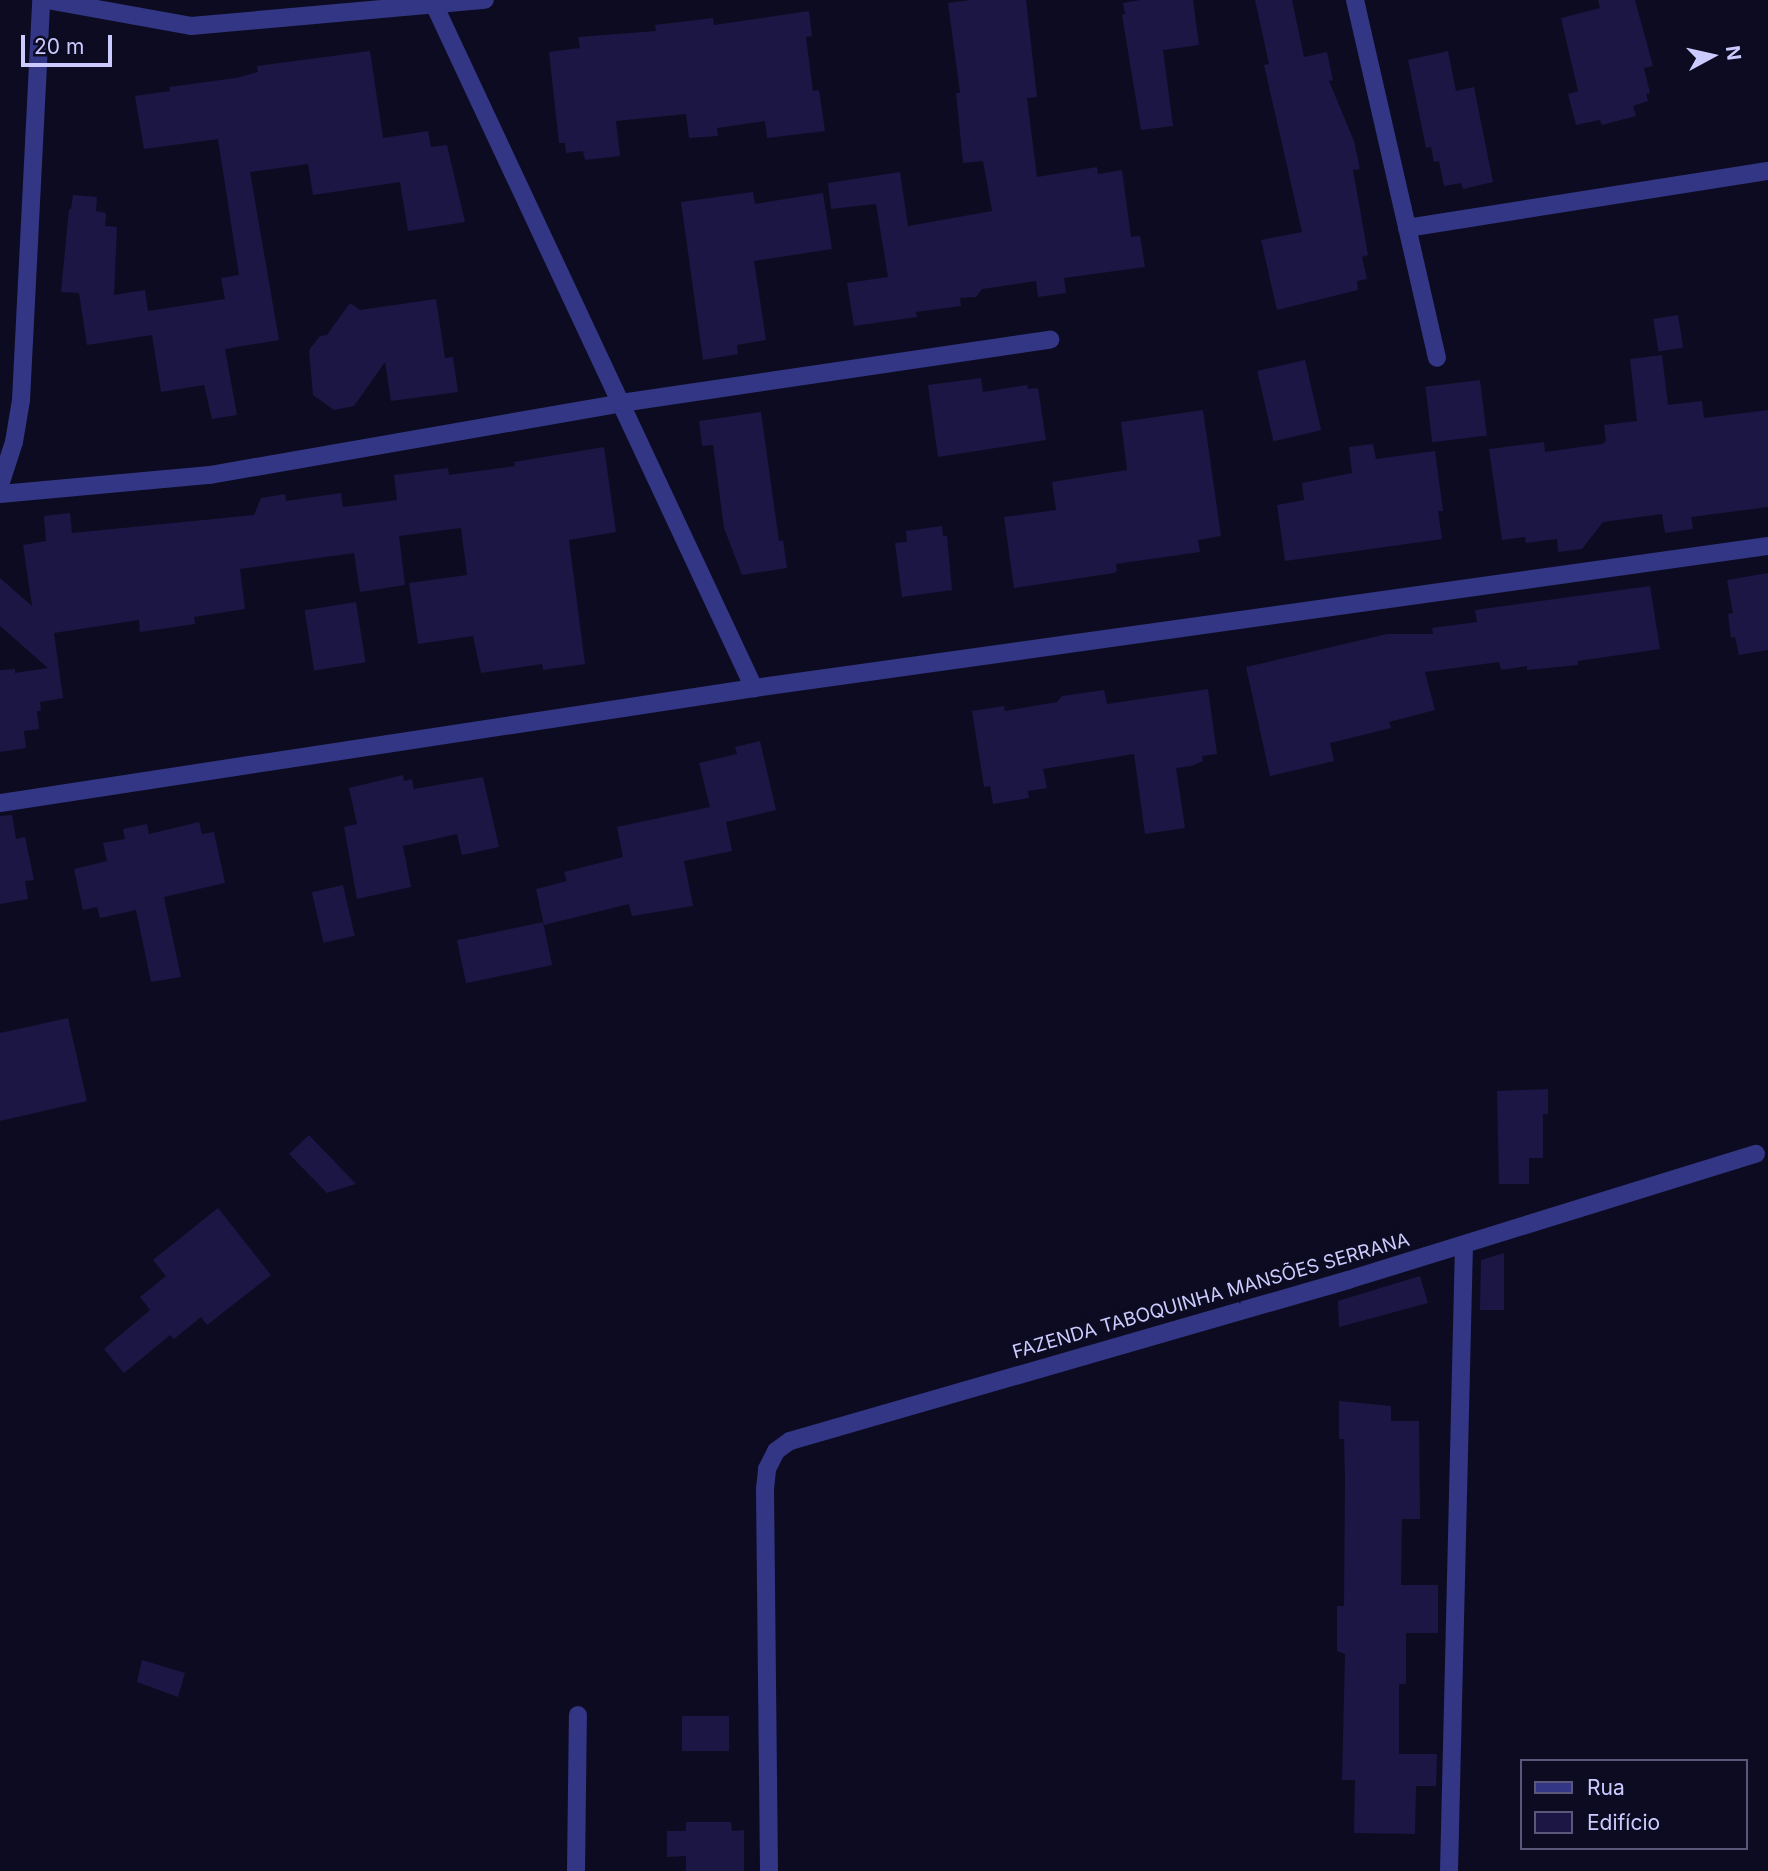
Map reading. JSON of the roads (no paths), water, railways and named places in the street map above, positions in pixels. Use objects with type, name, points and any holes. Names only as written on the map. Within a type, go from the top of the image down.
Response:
[{"type":"street","points":[[0,485],[14,442],[21,400],[41,0]]},
{"type":"street","points":[[47,0],[191,26],[485,0]]},
{"type":"street","points":[[1356,0],[1437,358]]},
{"type":"street","points":[[433,3],[754,688]]},
{"type":"street","points":[[1407,228],[1768,171]]},
{"type":"street","points":[[0,494],[210,475],[621,403],[1050,340]]},
{"type":"street","points":[[0,803],[754,688],[1768,546]]},
{"type":"street","name":"FAZENDA TABOQUINHA MANSÕES SERRANA","points":[[769,1871],[765,1489],[768,1469],[776,1451],[809,1433],[1464,1245],[1756,1154]]},
{"type":"street","points":[[1449,1871],[1464,1245]]},
{"type":"street","points":[[576,1871],[578,1716]]}]
